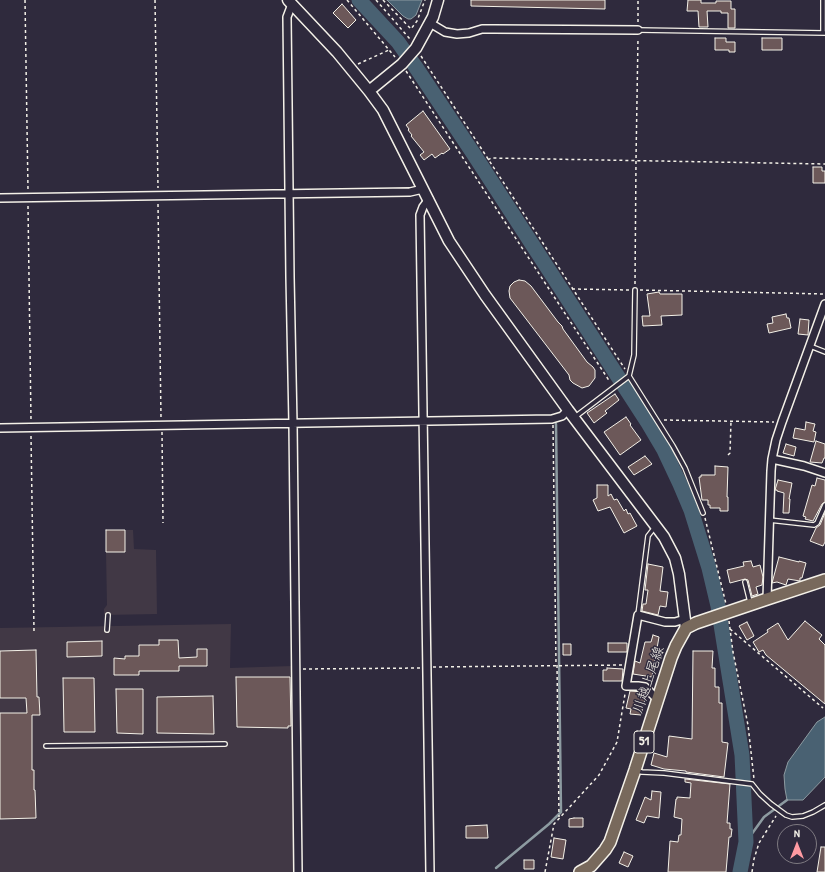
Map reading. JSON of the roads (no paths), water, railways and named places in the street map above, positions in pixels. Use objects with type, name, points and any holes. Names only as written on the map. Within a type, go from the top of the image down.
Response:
[{"type":"main road","points":[[685,624],[708,619],[825,580]]},
{"type":"main road","name":"川越上尾線","points":[[583,872],[597,859],[610,842],[635,770],[657,699],[685,624]]},
{"type":"street","points":[[369,91],[402,64],[415,50],[433,17],[438,0]]},
{"type":"street","points":[[290,2],[337,52],[369,91],[382,110],[429,199],[449,241],[485,295],[571,414],[664,537],[675,558],[682,588],[685,624],[665,622],[638,615],[626,686],[645,687],[657,699]]},
{"type":"street","points":[[290,2],[287,17],[298,872]]},
{"type":"street","points":[[430,23],[445,32],[457,34],[469,33],[482,29],[638,30]]},
{"type":"street","points":[[0,198],[410,192],[423,189]]},
{"type":"street","points":[[429,199],[420,214],[430,872]]},
{"type":"street","points":[[767,599],[772,459],[782,422],[825,304]]},
{"type":"street","points":[[0,428],[552,419],[571,414]]},
{"type":"street","points":[[772,459],[804,466],[825,473]]},
{"type":"lane","points":[[638,30],[824,33],[823,0]]},
{"type":"lane","points":[[571,414],[614,387],[628,376],[634,356],[636,290]]},
{"type":"lane","points":[[810,346],[825,352]]},
{"type":"lane","points":[[628,376],[658,420],[684,468],[703,513]]},
{"type":"lane","points":[[769,520],[814,525],[817,523],[825,505]]},
{"type":"lane","points":[[638,615],[648,536],[656,526]]},
{"type":"lane","points":[[745,582],[750,605]]},
{"type":"lane","points":[[107,630],[108,615]]},
{"type":"lane","points":[[46,746],[225,744]]},
{"type":"lane","points":[[635,770],[754,784],[760,794],[786,815],[798,817],[814,812],[825,805]]},
{"type":"water","points":[[387,0],[422,0],[416,15],[411,19],[408,19]]},
{"type":"water","points":[[825,717],[825,777],[803,800],[787,800],[784,775],[788,762],[817,722]]},
{"type":"waterway","points":[[359,0],[398,42],[473,153],[648,423],[664,450],[680,484],[691,510],[709,568],[718,606],[742,755],[746,842],[740,872]]},
{"type":"waterway","points":[[496,868],[549,824],[561,812],[556,424]]},
{"type":"waterway","points":[[746,842],[764,817],[787,800]]}]
